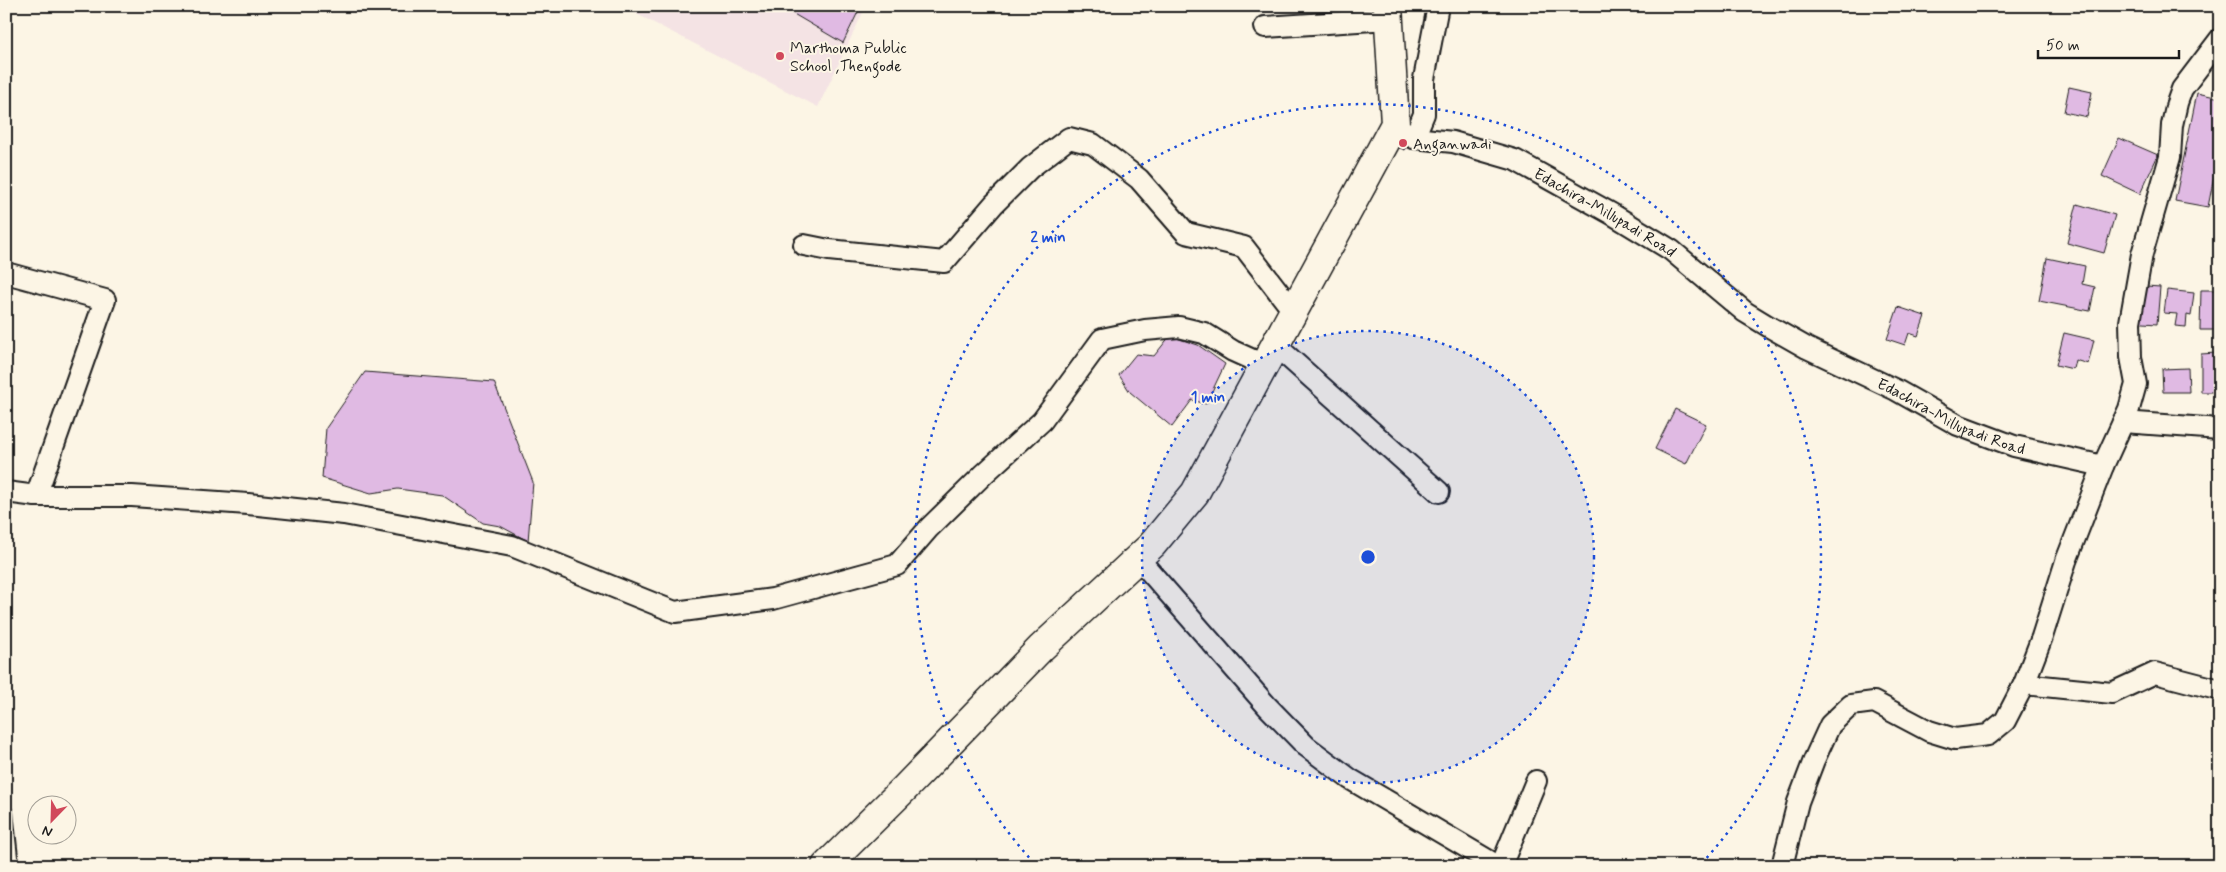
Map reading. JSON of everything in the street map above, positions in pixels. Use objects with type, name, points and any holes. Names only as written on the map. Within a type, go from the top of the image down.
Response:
[{"type":"main road","points":[[826,866],[1041,648],[1152,545],[1195,493],[1294,312],[1404,131],[1388,13]]},
{"type":"street","points":[[1404,131],[1424,114],[1424,80],[1438,6]]},
{"type":"street","points":[[1265,27],[1388,13]]},
{"type":"street","points":[[1782,866],[1798,802],[1814,760],[1830,725],[1851,705],[1874,702],[1929,731],[1955,739],[1988,735],[2005,721],[2024,684],[2042,637],[2066,561],[2103,466],[2123,422],[2136,384],[2129,335],[2136,286],[2142,254],[2170,157],[2172,125],[2177,103],[2182,89],[2220,39]]},
{"type":"street","name":"Edachira-Millupadi Road","points":[[1404,131],[1453,142],[1514,160],[1612,214],[1671,250],[1745,312],[1760,321],[1807,348],[1896,390],[1958,426],[2014,446],[2103,466]]},
{"type":"street","points":[[804,245],[829,250],[944,262],[994,204],[1018,180],[1069,138],[1093,144],[1139,179],[1186,233],[1244,247],[1294,312]]},
{"type":"street","points":[[6,273],[105,300],[36,496]]},
{"type":"street","points":[[6,492],[36,496],[132,496],[248,504],[344,514],[512,546],[675,612],[773,599],[897,565],[930,528],[984,474],[1042,421],[1102,339],[1146,330],[1179,327],[1204,333],[1234,351],[1270,355],[1439,492]]},
{"type":"street","points":[[2123,422],[2220,429]]},
{"type":"street","points":[[1138,558],[1267,706],[1306,746],[1350,779],[1499,866],[1536,781]]},
{"type":"street","points":[[2024,684],[2112,693],[2155,673],[2220,690]]},
{"type":"lane","points":[[7,812],[13,866]]},
{"type":"shaded area","name":"Marthoma Public School ,Thengode","points":[[621,6],[866,6],[818,107]]},
{"type":"building","name":"Marthoma Public School ,Thengode","points":[[780,6],[856,6],[858,12],[843,43]]},
{"type":"building","points":[[2069,87],[2092,92],[2087,117],[2064,112]]},
{"type":"building","points":[[2197,93],[2220,98],[2220,146],[2208,207],[2175,201]]},
{"type":"building","name":"Anganwadi","points":[[1401,138],[1407,139],[1405,150],[1397,147]]},
{"type":"building","points":[[2119,138],[2158,155],[2140,194],[2102,176]]},
{"type":"building","points":[[2077,204],[2115,215],[2104,253],[2067,243]]},
{"type":"building","points":[[2047,258],[2085,266],[2082,284],[2095,287],[2090,311],[2039,301]]},
{"type":"building","points":[[2133,285],[2160,287],[2157,324],[2130,322]]},
{"type":"building","points":[[2167,290],[2194,293],[2191,316],[2187,315],[2186,327],[2175,326],[2177,314],[2164,313]]},
{"type":"building","points":[[2201,290],[2220,290],[2220,330],[2200,330]]},
{"type":"building","points":[[1898,307],[1925,316],[1918,336],[1909,333],[1905,345],[1887,339]]},
{"type":"building","points":[[2064,333],[2094,340],[2088,364],[2075,360],[2073,369],[2056,365]]},
{"type":"building","points":[[1170,336],[1198,345],[1225,364],[1206,404],[1192,400],[1172,427],[1130,392],[1119,375],[1136,354],[1154,356]]},
{"type":"building","points":[[2216,353],[2216,392],[2201,392],[2201,354]]},
{"type":"building","points":[[2188,368],[2189,392],[2163,392],[2162,369]]},
{"type":"building","points":[[365,372],[494,382],[533,482],[528,541],[500,526],[483,523],[442,495],[398,489],[371,493],[322,478],[326,428]]},
{"type":"building","points":[[1675,409],[1706,424],[1686,464],[1655,449]]},
{"type":"place","name":"Marthoma Public School ,Thengode","points":[[780,56]]},
{"type":"place","name":"Anganwadi","points":[[1403,143]]}]
